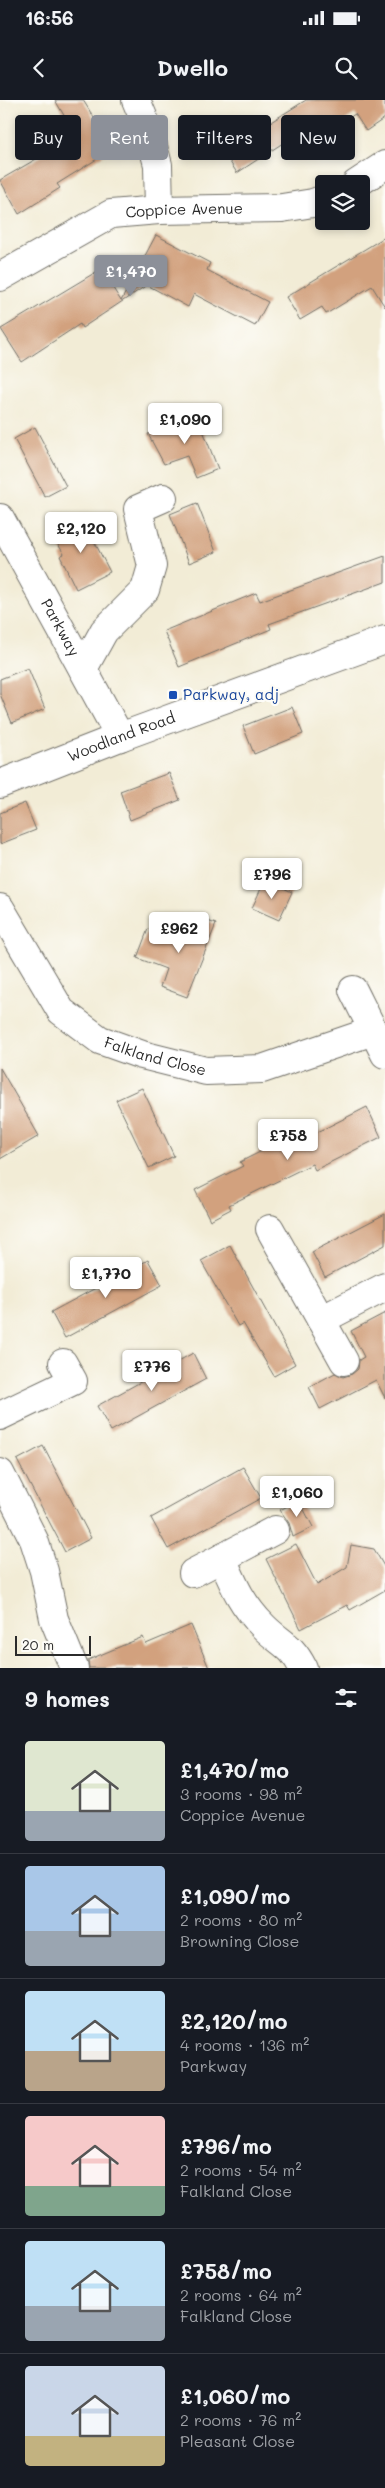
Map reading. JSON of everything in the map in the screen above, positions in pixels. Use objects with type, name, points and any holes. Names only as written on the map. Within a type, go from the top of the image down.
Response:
[{"type":"street","points":[[136,100],[149,131],[158,165],[159,210]]},
{"type":"street","points":[[370,175],[385,165]]},
{"type":"street","name":"Coppice Avenue","points":[[3,268],[111,214],[159,210],[282,208],[315,203]]},
{"type":"street","points":[[83,669],[104,631],[145,590],[152,566],[138,509],[162,498]]},
{"type":"street","name":"Parkway","points":[[0,518],[120,737]]},
{"type":"street","name":"Woodland Road","points":[[0,784],[120,737],[385,640]]},
{"type":"street","name":"Falkland Close","points":[[0,908],[61,1011],[100,1040],[142,1055],[206,1072],[262,1069],[379,1043],[353,990]]},
{"type":"street","points":[[270,1229],[344,1361]]},
{"type":"street","points":[[321,1320],[385,1287]]},
{"type":"street","points":[[0,1416],[73,1381]]},
{"type":"street","points":[[0,1473],[34,1540],[44,1572],[54,1619],[74,1668]]},
{"type":"street","points":[[193,1573],[275,1530]]},
{"type":"street","points":[[222,1558],[240,1599],[265,1627],[294,1652],[303,1668]]},
{"type":"building","points":[[55,100],[83,100],[92,115],[91,160],[95,160],[57,184],[60,188],[19,214],[0,180],[35,160],[81,160],[81,115],[64,115]]},
{"type":"building","points":[[306,100],[385,100],[385,118],[366,131],[355,114],[282,115]]},
{"type":"building","points":[[281,116],[281,144],[271,151],[271,122]]},
{"type":"building","points":[[229,160],[257,160],[237,173]]},
{"type":"building","points":[[156,235],[210,263],[207,270],[268,302],[255,326],[194,294],[188,307],[147,285],[82,328],[80,324],[22,362],[1,329],[101,269],[121,301]]},
{"type":"building","points":[[385,237],[385,307],[372,286],[326,314],[322,307],[300,320],[286,297]]},
{"type":"building","points":[[197,415],[218,469],[196,478],[187,456],[164,464],[148,434]]},
{"type":"building","points":[[35,427],[66,486],[45,497],[14,439]]},
{"type":"building","points":[[197,503],[216,552],[189,563],[170,514]]},
{"type":"building","points":[[87,518],[97,536],[93,539],[110,572],[76,589],[60,556],[64,554],[53,536]]},
{"type":"building","points":[[385,556],[385,582],[269,624],[271,629],[179,667],[164,631],[256,593],[260,601]]},
{"type":"building","points":[[28,668],[45,709],[12,723],[0,694],[0,679]]},
{"type":"building","points":[[292,707],[303,734],[254,754],[243,726]]},
{"type":"building","points":[[169,773],[180,800],[130,820],[120,791]]},
{"type":"building","points":[[25,803],[36,830],[0,844],[0,813]]},
{"type":"building","points":[[265,880],[292,892],[279,920],[252,908]]},
{"type":"building","points":[[188,914],[216,924],[187,997],[160,987],[166,969],[137,958],[148,929],[178,941]]},
{"type":"building","points":[[0,1068],[39,1136],[0,1159]]},
{"type":"building","points":[[142,1088],[174,1156],[149,1168],[116,1100]]},
{"type":"building","points":[[367,1107],[381,1137],[315,1170],[312,1164],[229,1205],[231,1209],[210,1220],[195,1190],[243,1166],[240,1162],[296,1134],[300,1141]]},
{"type":"building","points":[[385,1214],[385,1245],[325,1277],[312,1252]]},
{"type":"building","points":[[230,1245],[295,1364],[274,1376],[243,1323],[238,1326],[201,1261]]},
{"type":"building","points":[[148,1260],[162,1285],[65,1338],[51,1312]]},
{"type":"building","points":[[385,1313],[385,1398],[376,1380],[320,1409],[309,1387],[335,1373],[343,1377],[352,1374],[358,1369],[359,1360],[364,1357],[351,1331]]},
{"type":"building","points":[[193,1353],[206,1379],[111,1431],[97,1406]]},
{"type":"building","points":[[43,1446],[91,1538],[65,1552],[17,1460]]},
{"type":"building","points":[[243,1467],[261,1498],[168,1549],[151,1518]]},
{"type":"building","points":[[299,1500],[313,1527],[293,1537],[289,1523],[280,1510]]},
{"type":"building","points":[[296,1544],[317,1585],[347,1567],[351,1545],[374,1549],[385,1568],[385,1590],[350,1610],[347,1605],[301,1629],[266,1559]]},
{"type":"building","points":[[191,1625],[209,1668],[89,1668],[88,1660],[143,1637],[146,1644]]},
{"type":"place","name":"Parkway, adj","points":[[173,695]]}]
